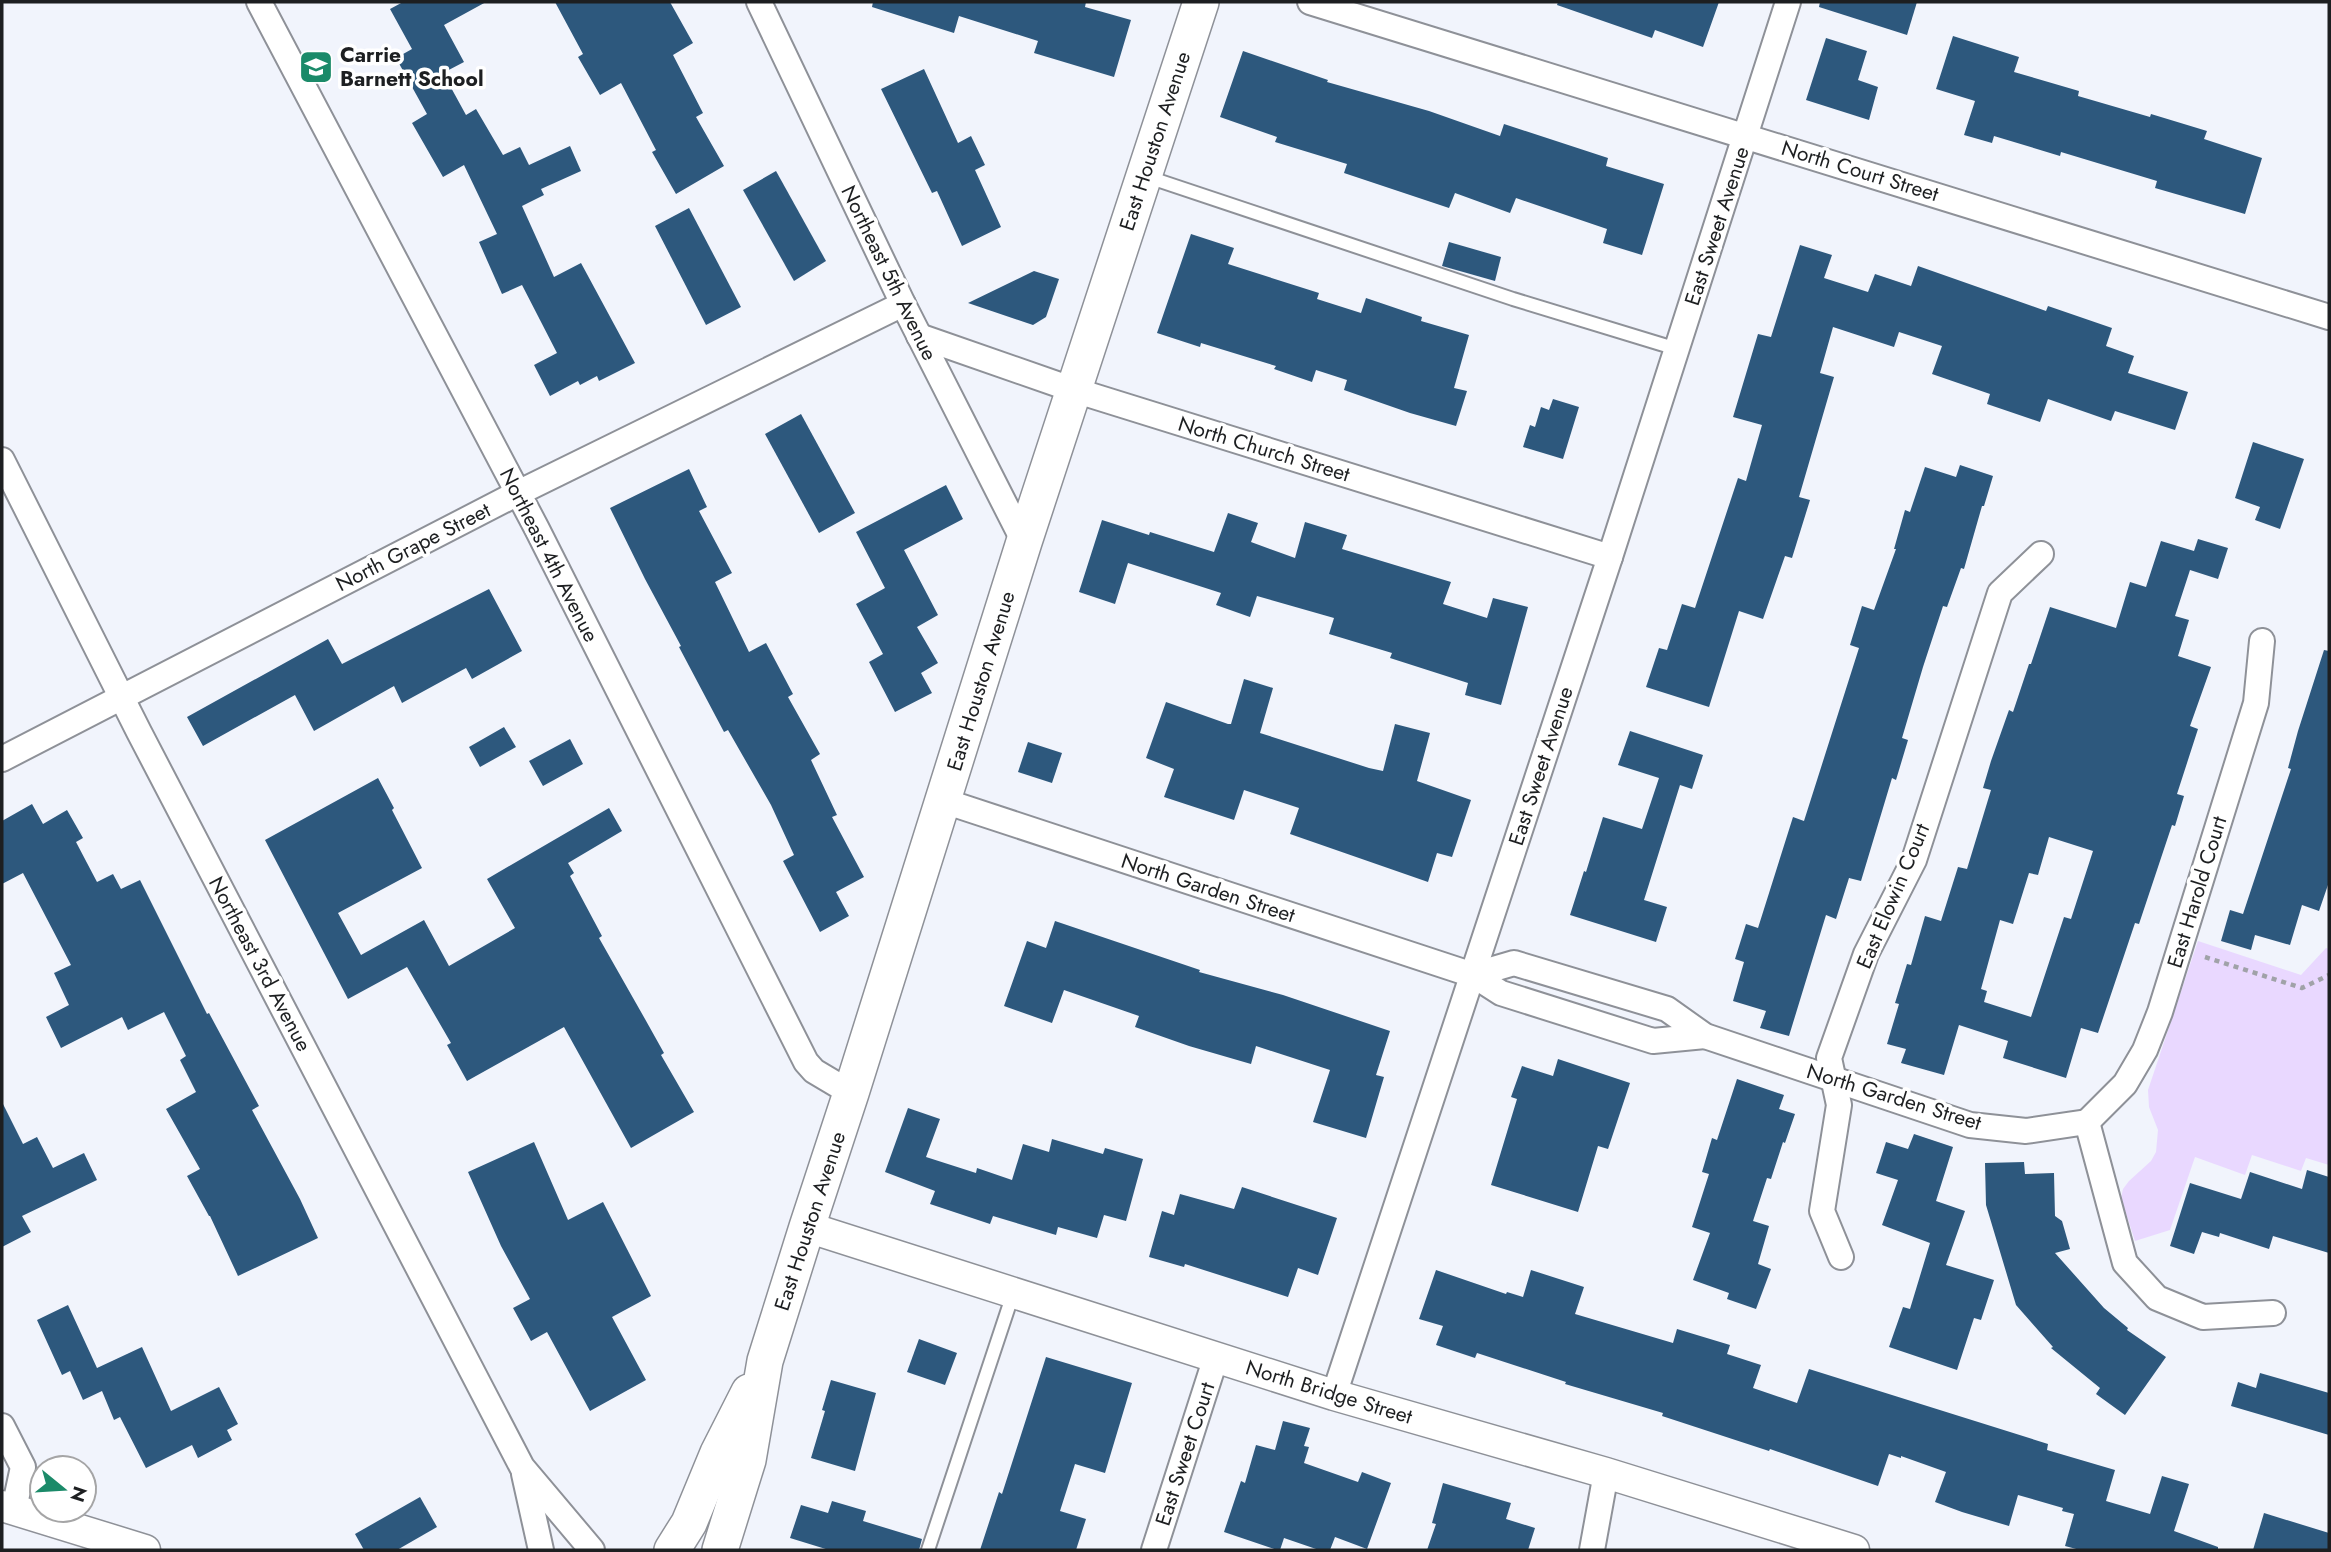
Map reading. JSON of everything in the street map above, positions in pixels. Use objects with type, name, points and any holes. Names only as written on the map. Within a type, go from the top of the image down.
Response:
[{"type":"main road","name":"East Houston Avenue","points":[[720,1550],[748,1460],[765,1361],[1024,542],[1201,2]]},
{"type":"main road","name":"East Houston Avenue","points":[[672,1550],[689,1523],[718,1453],[765,1361]]},
{"type":"street","name":"Northeast 4th Avenue","points":[[260,2],[518,493],[806,1062],[814,1071],[851,1093]]},
{"type":"street","name":"Northeast 5th Avenue","points":[[759,2],[903,304],[1024,542]]},
{"type":"street","name":"North Court Street","points":[[1310,2],[2329,317]]},
{"type":"street","name":"East Sweet Avenue","points":[[1334,1395],[1788,2]]},
{"type":"street","name":"North Grape Street","points":[[2,759],[518,493],[903,304]]},
{"type":"street","name":"North Church Street","points":[[919,336],[1074,390],[1609,557]]},
{"type":"street","name":"Northeast 3rd Avenue","points":[[2,460],[122,697],[522,1467],[592,1550]]},
{"type":"street","name":"East Elowin Court","points":[[1841,1257],[1822,1211],[1839,1105],[1829,1058],[1866,954],[1914,860],[2000,593],[2041,554]]},
{"type":"street","name":"East Harold Court","points":[[2087,1122],[2125,1084],[2145,1050],[2160,1012],[2256,703],[2262,641]]},
{"type":"street","name":"North Garden Street","points":[[944,801],[1473,975],[1501,993],[1653,1041],[1705,1036]]},
{"type":"street","name":"North Garden Street","points":[[1473,975],[1514,963],[1667,1009],[1705,1036],[1970,1125],[2026,1131],[2087,1122]]},
{"type":"street","points":[[2087,1122],[2125,1263],[2157,1298],[2203,1317],[2273,1313]]},
{"type":"street","name":"North Bridge Street","points":[[807,1227],[1334,1395],[1606,1473],[1854,1550]]},
{"type":"street","name":"East Sweet Court","points":[[1154,1550],[1216,1357]]},
{"type":"street","points":[[2,1426],[23,1467],[8,1507],[145,1550]]},
{"type":"street","name":"Northeast 3rd Avenue","points":[[522,1467],[541,1550]]},
{"type":"street","points":[[1592,1550],[1606,1473]]},
{"type":"lane","points":[[1144,176],[1513,299],[1677,349]]},
{"type":"lane","points":[[928,1550],[1013,1294]]},
{"type":"path","points":[[2180,948],[2302,988],[2329,975]]},
{"type":"shaded area","points":[[2198,941],[2301,975],[2326,948],[2329,949],[2329,1165],[2306,1158],[2301,1171],[2252,1155],[2245,1175],[2195,1157],[2170,1230],[2135,1241],[2121,1198],[2129,1181],[2151,1161],[2156,1152],[2158,1130],[2149,1107],[2148,1090]]},
{"type":"building","points":[[403,2],[486,2],[444,25],[464,62],[443,73],[466,115],[476,109],[503,155],[520,147],[529,165],[570,146],[581,171],[541,189],[544,195],[522,206],[554,277],[581,263],[635,363],[599,381],[597,376],[580,385],[578,381],[550,396],[534,365],[557,353],[522,285],[502,294],[479,242],[497,234],[464,165],[443,177],[412,123],[427,114],[396,58],[412,49],[390,9]]},
{"type":"building","points":[[555,2],[670,2],[693,43],[673,55],[703,113],[696,117],[724,166],[676,194],[652,152],[656,150],[621,83],[600,95],[578,57],[583,54]]},
{"type":"building","points":[[873,2],[1086,2],[1085,7],[1131,20],[1114,77],[1034,53],[1038,41],[959,16],[954,33],[872,7]]},
{"type":"building","points":[[1558,2],[1719,2],[1703,47],[1655,30],[1652,38],[1557,5]]},
{"type":"building","points":[[1820,2],[1917,2],[1907,35],[1819,7]]},
{"type":"building","points":[[1953,36],[2019,57],[2014,72],[2079,91],[2078,96],[2207,131],[2204,139],[2262,158],[2245,214],[2155,188],[2157,181],[2061,152],[2060,156],[1994,136],[1992,143],[1964,135],[1975,101],[1936,89]]},
{"type":"building","points":[[1826,38],[1867,51],[1858,80],[1878,87],[1869,120],[1806,100]]},
{"type":"building","points":[[1243,51],[1328,80],[1327,82],[1429,111],[1500,136],[1504,124],[1608,158],[1606,166],[1664,184],[1642,255],[1603,243],[1607,229],[1516,198],[1510,213],[1455,193],[1449,208],[1344,173],[1347,164],[1275,142],[1277,137],[1220,117]]},
{"type":"building","points":[[924,69],[958,143],[971,136],[985,165],[975,170],[1001,227],[962,246],[937,191],[932,193],[881,89]]},
{"type":"building","points":[[776,171],[826,261],[794,281],[743,190]]},
{"type":"building","points":[[689,208],[741,307],[706,325],[655,226]]},
{"type":"building","points":[[1191,234],[1234,248],[1228,264],[1319,293],[1317,299],[1361,313],[1366,298],[1422,317],[1421,321],[1469,335],[1454,388],[1467,391],[1456,426],[1344,390],[1347,380],[1316,370],[1312,382],[1274,369],[1276,366],[1201,343],[1200,347],[1157,333]]},
{"type":"building","points":[[1449,242],[1501,257],[1495,281],[1442,266]]},
{"type":"building","points":[[1800,245],[1832,255],[1824,278],[1868,292],[1875,274],[1911,286],[1918,266],[2046,311],[2048,306],[2112,328],[2106,346],[2134,356],[2128,373],[2188,392],[2175,430],[2115,411],[2111,421],[2048,399],[2040,422],[1987,404],[1990,394],[1932,374],[1942,346],[1899,332],[1894,347],[1833,327],[1820,373],[1834,377],[1799,497],[1810,500],[1792,558],[1785,556],[1763,619],[1739,611],[1709,707],[1646,687],[1659,648],[1667,650],[1682,604],[1695,608],[1738,478],[1746,481],[1762,425],[1733,417],[1758,334],[1771,337]]},
{"type":"building","points":[[1034,271],[1059,279],[1046,317],[1033,325],[968,303]]},
{"type":"building","points":[[1553,399],[1579,407],[1563,459],[1523,447],[1530,425],[1535,427],[1541,407],[1549,410]]},
{"type":"building","points":[[801,414],[855,513],[819,533],[765,434]]},
{"type":"building","points":[[2253,442],[2304,459],[2280,529],[2255,520],[2260,507],[2235,498]]},
{"type":"building","points":[[1960,465],[1993,476],[1964,569],[1961,568],[1947,607],[1943,606],[1923,667],[1902,738],[1908,740],[1896,780],[1892,778],[1861,881],[1849,878],[1836,919],[1826,915],[1789,1036],[1760,1028],[1766,1011],[1733,1001],[1744,962],[1735,959],[1746,924],[1758,928],[1793,817],[1804,821],[1859,648],[1850,645],[1862,606],[1874,610],[1896,549],[1905,510],[1910,512],[1925,467],[1956,477]]},
{"type":"building","points":[[689,469],[707,507],[699,511],[732,573],[715,582],[749,652],[766,643],[793,694],[788,697],[820,754],[811,760],[837,815],[832,817],[864,877],[836,892],[849,916],[820,932],[783,861],[794,855],[771,805],[728,730],[724,732],[610,508]]},
{"type":"building","points":[[946,485],[963,519],[904,550],[938,615],[917,627],[938,663],[921,673],[932,693],[895,712],[869,662],[883,654],[856,604],[885,588],[856,532]]},
{"type":"building","points":[[1228,513],[1258,523],[1251,542],[1295,558],[1305,522],[1347,535],[1342,549],[1451,582],[1443,604],[1487,618],[1493,598],[1528,607],[1501,705],[1465,695],[1468,683],[1390,658],[1392,653],[1329,634],[1334,618],[1257,596],[1250,617],[1216,605],[1221,593],[1128,563],[1115,604],[1079,592],[1102,520],[1214,552]]},
{"type":"building","points":[[2198,539],[2228,548],[2218,579],[2190,570],[2175,616],[2189,620],[2178,656],[2211,667],[2190,726],[2198,729],[2177,794],[2184,796],[2175,826],[2172,825],[2139,924],[2135,923],[2098,1033],[2081,1028],[2066,1078],[2003,1058],[2008,1041],[1959,1025],[1944,1075],[1901,1063],[1906,1049],[1887,1044],[1899,1004],[1895,1003],[1907,964],[1911,965],[1925,916],[1941,921],[1958,867],[1967,869],[1991,790],[1983,788],[1991,761],[2009,710],[2013,712],[2050,607],[2116,628],[2130,582],[2146,587],[2161,541],[2194,551]],"holes":[[[2049,837],[2093,851],[2071,919],[2064,917],[2031,1017],[1984,1002],[1987,991],[1981,989],[2000,920],[2013,924],[2029,873],[2038,875]]]},
{"type":"building","points":[[489,589],[522,651],[472,679],[466,668],[402,703],[394,686],[314,731],[295,695],[203,746],[187,717],[328,639],[342,664]]},
{"type":"building","points":[[2324,650],[2329,651],[2329,882],[2319,911],[2302,905],[2290,945],[2255,935],[2251,950],[2221,941],[2230,910],[2243,914],[2291,769],[2288,768],[2298,731]]},
{"type":"building","points":[[1244,679],[1273,688],[1260,733],[1369,768],[1383,771],[1395,724],[1430,733],[1417,781],[1471,800],[1452,857],[1437,853],[1428,882],[1290,834],[1299,808],[1244,790],[1234,820],[1164,797],[1174,769],[1146,758],[1166,702],[1231,724]]},
{"type":"building","points":[[504,727],[516,747],[480,767],[469,747]]},
{"type":"building","points":[[1630,731],[1703,755],[1692,789],[1680,785],[1644,900],[1667,907],[1656,942],[1570,915],[1603,817],[1642,829],[1659,778],[1618,765]]},
{"type":"building","points":[[570,739],[583,764],[543,786],[529,761]]},
{"type":"building","points":[[1028,742],[1062,753],[1052,783],[1018,772]]},
{"type":"building","points":[[378,778],[422,868],[338,913],[361,955],[424,920],[449,966],[515,928],[487,879],[609,808],[622,831],[568,863],[574,873],[570,876],[602,936],[599,938],[694,1112],[631,1148],[564,1027],[467,1081],[447,1045],[451,1043],[407,967],[348,999],[265,840]]},
{"type":"building","points":[[32,804],[43,824],[67,810],[83,838],[76,842],[97,882],[113,874],[121,889],[140,880],[207,1014],[209,1013],[259,1106],[252,1110],[318,1238],[238,1276],[210,1216],[187,1176],[200,1169],[166,1109],[196,1092],[180,1060],[186,1056],[164,1012],[128,1030],[122,1017],[61,1048],[46,1017],[69,1005],[54,973],[71,965],[23,873],[2,884],[2,821]]},
{"type":"building","points":[[1055,921],[1200,970],[1199,972],[1283,995],[1390,1031],[1376,1075],[1384,1077],[1366,1138],[1313,1122],[1330,1070],[1256,1046],[1251,1064],[1189,1046],[1135,1027],[1139,1016],[1064,990],[1052,1023],[1004,1006],[1027,941],[1046,948]]},
{"type":"building","points":[[1558,1059],[1630,1083],[1608,1149],[1598,1146],[1578,1212],[1491,1185],[1517,1099],[1511,1097],[1522,1066],[1553,1076]]},
{"type":"building","points":[[1737,1079],[1784,1095],[1779,1109],[1795,1114],[1771,1179],[1767,1178],[1753,1221],[1769,1226],[1758,1264],[1771,1269],[1756,1309],[1727,1299],[1729,1293],[1693,1280],[1710,1233],[1692,1227],[1709,1174],[1702,1172],[1712,1138],[1717,1140]]},
{"type":"building","points":[[2,1102],[23,1144],[37,1137],[53,1168],[84,1153],[97,1180],[22,1216],[31,1232],[2,1247]]},
{"type":"building","points":[[908,1108],[940,1119],[926,1157],[976,1173],[977,1168],[1012,1180],[1023,1144],[1049,1152],[1052,1139],[1103,1154],[1105,1148],[1143,1159],[1126,1221],[1104,1215],[1097,1238],[1058,1227],[1056,1235],[993,1216],[990,1224],[930,1204],[935,1191],[885,1172]]},
{"type":"building","points":[[1914,1134],[1953,1147],[1936,1201],[1965,1211],[1946,1265],[1994,1280],[1981,1320],[1974,1318],[1957,1370],[1889,1347],[1903,1307],[1910,1309],[1930,1243],[1882,1225],[1898,1180],[1876,1173],[1886,1142],[1908,1149]]},
{"type":"building","points":[[534,1142],[568,1220],[603,1202],[651,1296],[612,1317],[646,1380],[590,1411],[547,1332],[531,1341],[513,1308],[530,1299],[501,1246],[468,1172]]},
{"type":"building","points":[[2024,1162],[2025,1174],[2054,1173],[2055,1216],[2062,1221],[2070,1249],[2055,1253],[2127,1330],[2166,1357],[2125,1415],[2096,1394],[2100,1388],[2051,1348],[2053,1347],[2016,1305],[1986,1205],[1985,1163]]},
{"type":"building","points":[[2307,1170],[2329,1177],[2329,1253],[2273,1236],[2269,1249],[2220,1233],[2219,1237],[2202,1232],[2194,1254],[2170,1246],[2190,1183],[2241,1199],[2250,1172],[2302,1189]]},
{"type":"building","points":[[1242,1187],[1337,1218],[1318,1275],[1298,1268],[1288,1297],[1185,1264],[1184,1267],[1149,1257],[1162,1211],[1174,1215],[1180,1194],[1234,1209]]},
{"type":"building","points":[[1436,1270],[1506,1294],[1507,1292],[1523,1297],[1531,1270],[1584,1287],[1575,1314],[1673,1343],[1677,1329],[1730,1345],[1727,1354],[1761,1365],[1753,1388],[1797,1403],[1809,1369],[2048,1444],[2047,1450],[2115,1470],[2106,1501],[2150,1514],[2162,1476],[2189,1484],[2174,1531],[2218,1547],[2218,1550],[2080,1550],[2065,1546],[2074,1514],[2062,1511],[2063,1508],[2018,1495],[2009,1526],[1962,1512],[1935,1502],[1946,1472],[1901,1456],[1889,1454],[1878,1486],[1477,1353],[1475,1358],[1436,1345],[1443,1326],[1419,1319]]},
{"type":"building","points":[[68,1305],[97,1368],[142,1347],[171,1411],[219,1387],[238,1424],[227,1430],[232,1440],[198,1458],[192,1445],[146,1468],[120,1417],[114,1420],[102,1391],[83,1400],[70,1371],[62,1375],[37,1320]]},
{"type":"building","points":[[919,1339],[957,1353],[945,1385],[907,1372]]},
{"type":"building","points":[[1046,1357],[1132,1383],[1105,1473],[1075,1464],[1060,1511],[1086,1519],[1076,1550],[980,1550],[999,1492],[1002,1494]]},
{"type":"building","points":[[2260,1373],[2329,1393],[2329,1435],[2231,1406],[2238,1382],[2256,1388]]},
{"type":"building","points":[[831,1380],[876,1393],[855,1471],[811,1458]]},
{"type":"building","points":[[1283,1421],[1310,1428],[1304,1446],[1309,1447],[1304,1463],[1358,1482],[1362,1472],[1391,1483],[1367,1549],[1335,1537],[1330,1550],[1319,1550],[1284,1538],[1280,1550],[1277,1550],[1224,1532],[1241,1481],[1245,1483],[1256,1445],[1275,1450]]},
{"type":"building","points":[[1443,1483],[1511,1503],[1506,1519],[1535,1528],[1528,1550],[1427,1550],[1436,1524],[1432,1523]]},
{"type":"building","points":[[420,1497],[437,1527],[397,1550],[364,1550],[355,1534]]},
{"type":"building","points":[[832,1501],[866,1511],[863,1521],[922,1539],[919,1550],[829,1550],[790,1538],[801,1505],[828,1513]]},
{"type":"building","points":[[2264,1513],[2329,1533],[2329,1550],[2253,1550]]},
{"type":"place","name":"Carrie Barnett School","points":[[316,67]]}]
